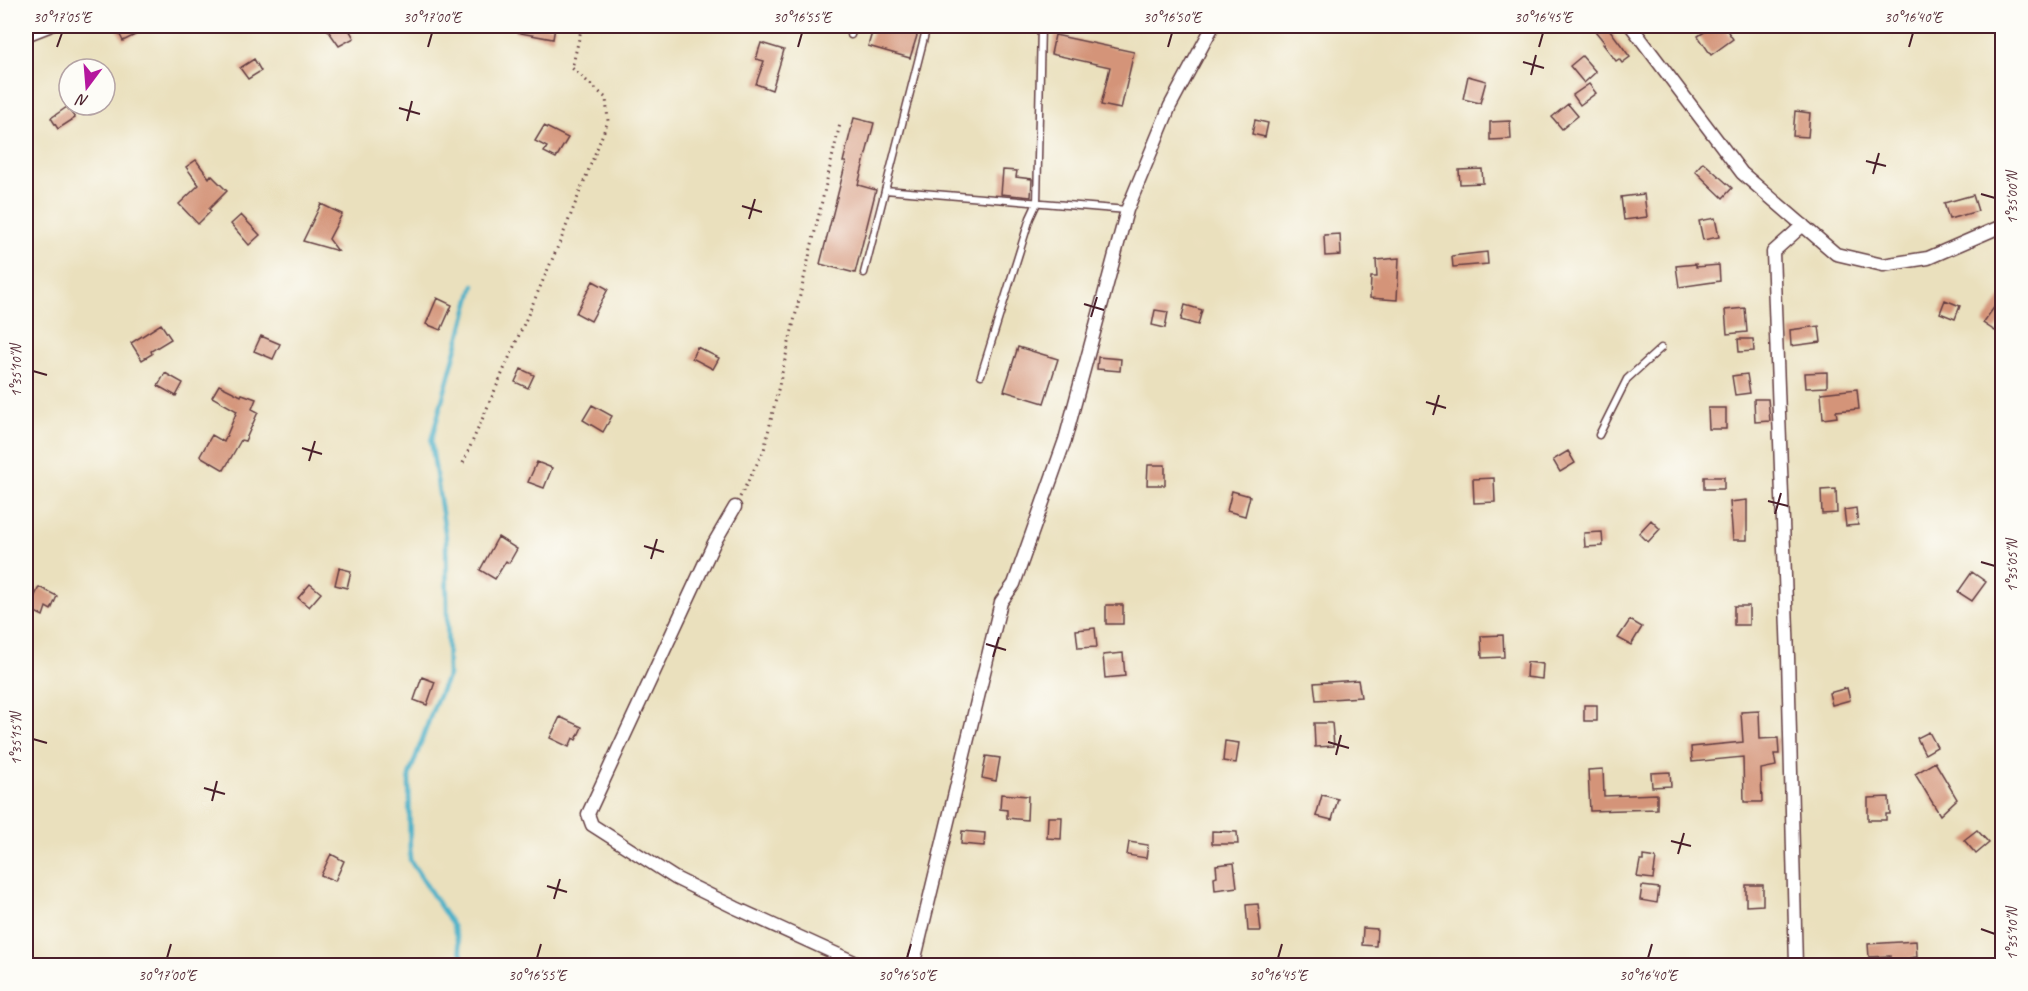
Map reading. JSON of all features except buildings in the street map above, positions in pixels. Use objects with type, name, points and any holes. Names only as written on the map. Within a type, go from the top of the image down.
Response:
[{"type":"street","points":[[26,35],[49,26]]},
{"type":"street","points":[[913,966],[1001,602],[1014,584],[1065,440],[1128,210],[1170,106],[1213,26]]},
{"type":"street","points":[[1631,26],[1742,173],[1836,254],[1883,265],[1928,258],[2002,226]]},
{"type":"street","points":[[1796,966],[1788,657],[1773,252],[1803,225]]},
{"type":"street","points":[[735,507],[714,543],[588,814],[592,825],[675,878],[863,966]]},
{"type":"lane","points":[[850,35],[853,26]]},
{"type":"lane","points":[[864,273],[927,26]]},
{"type":"lane","points":[[981,375],[1030,218],[1037,203],[1041,26]]},
{"type":"lane","points":[[885,190],[1128,210]]},
{"type":"lane","points":[[1599,435],[1627,379],[1661,348]]},
{"type":"path","points":[[463,463],[562,237],[608,121],[606,98],[572,69],[582,26]]},
{"type":"path","points":[[735,507],[764,450],[840,124]]},
{"type":"waterway","points":[[465,966],[453,926],[410,860],[409,776],[448,675],[446,538],[431,441],[474,285]]}]
